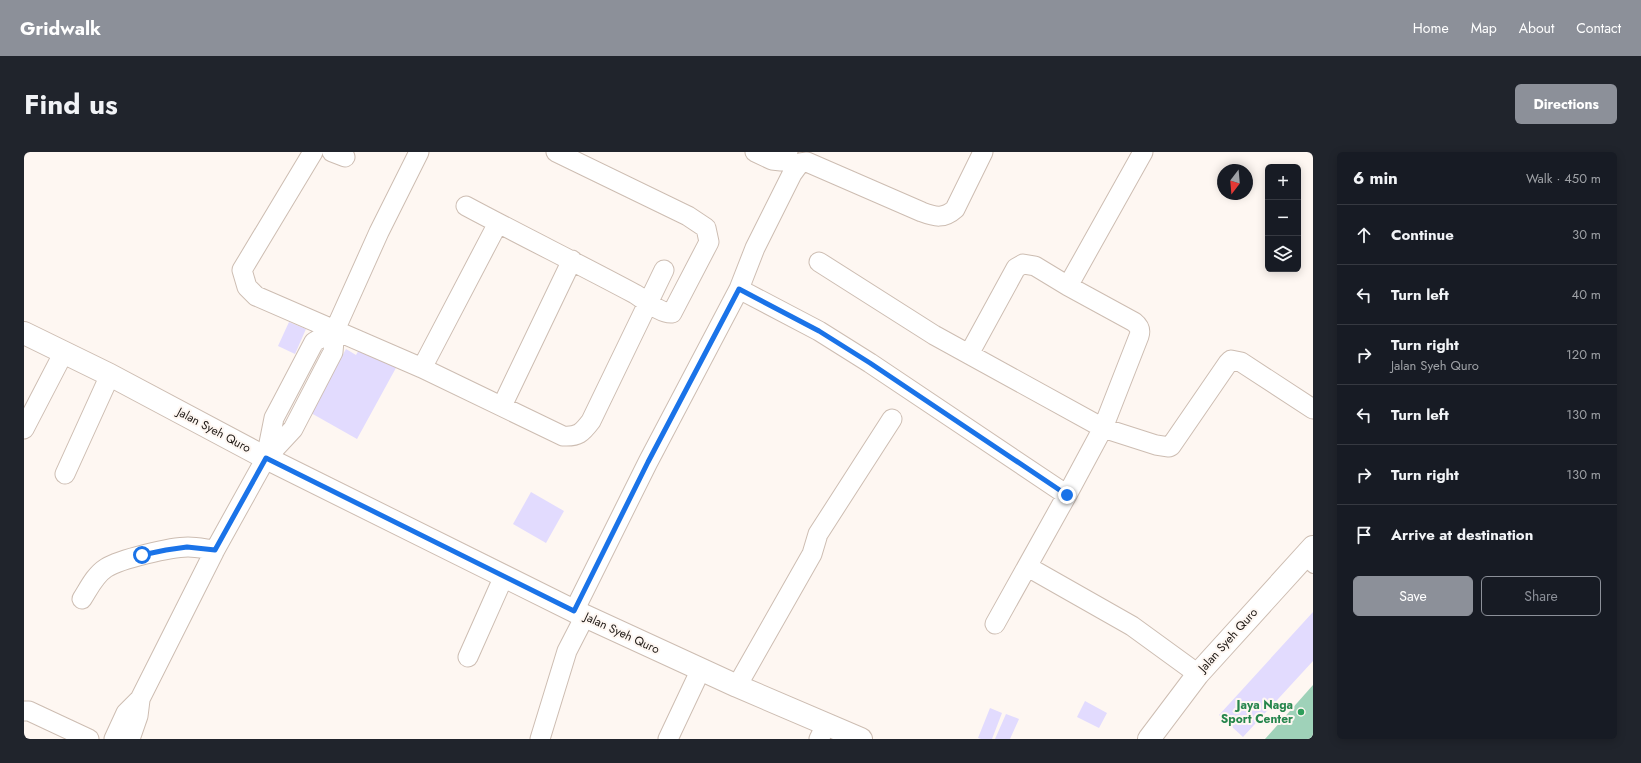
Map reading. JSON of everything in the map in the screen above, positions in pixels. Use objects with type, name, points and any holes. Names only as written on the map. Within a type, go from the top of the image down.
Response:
[{"type":"main road","name":"Jalan Syeh Quro","points":[[24,333],[110,375],[266,458],[579,613],[736,686],[823,732],[861,739]]},
{"type":"main road","name":"Jalan Syeh Quro","points":[[1154,737],[1198,674],[1309,558]]},
{"type":"street","points":[[313,152],[242,270],[247,287],[256,296],[422,368],[563,436],[573,437],[584,431],[591,421],[664,270]]},
{"type":"street","points":[[114,739],[126,713],[140,699],[215,550],[266,458],[293,429],[333,352],[335,330],[379,232],[420,152]]},
{"type":"street","points":[[466,206],[572,260],[649,302],[664,312],[672,313],[709,242],[706,228],[688,216],[556,152]]},
{"type":"street","points":[[755,152],[776,161],[781,161],[788,152]]},
{"type":"street","points":[[540,739],[579,613],[648,462],[739,289],[755,248],[792,174],[800,163],[807,162],[934,217],[941,217],[949,215],[955,209],[983,152]]},
{"type":"street","points":[[1068,286],[1143,152]]},
{"type":"street","points":[[422,368],[498,223]]},
{"type":"street","points":[[502,406],[572,260]]},
{"type":"street","points":[[819,262],[934,335],[1103,428],[1156,445],[1169,448],[1228,363],[1236,360],[1253,369],[1313,409]]},
{"type":"street","points":[[969,354],[1019,266],[1027,264],[1035,266],[1134,322],[1140,329],[1139,336],[1103,428],[1028,567],[995,624]]},
{"type":"street","points":[[739,289],[825,335],[1067,495]]},
{"type":"street","points":[[24,429],[64,352]]},
{"type":"street","points":[[65,474],[110,375]]},
{"type":"street","points":[[736,686],[812,554],[818,534],[892,419]]},
{"type":"street","points":[[82,599],[98,575],[107,567],[166,550],[187,547],[215,550]]},
{"type":"street","points":[[1028,567],[1132,626],[1198,674]]},
{"type":"street","points":[[468,657],[504,576]]},
{"type":"street","points":[[668,739],[701,669]]},
{"type":"street","points":[[130,739],[138,716],[140,699]]},
{"type":"street","points":[[24,711],[29,711],[89,739]]},
{"type":"green space","name":"Jaya Naga Sport Center","points":[[1313,685],[1313,739],[1265,739]]},
{"type":"building","points":[[289,322],[306,329],[295,354],[278,346]]},
{"type":"building","points":[[361,346],[397,366],[357,439],[311,413],[346,349],[356,355]]},
{"type":"building","points":[[531,492],[564,511],[546,543],[513,524]]},
{"type":"building","points":[[1313,612],[1313,661],[1243,737],[1219,715]]},
{"type":"building","points":[[1085,701],[1107,713],[1099,728],[1077,717]]},
{"type":"building","points":[[990,708],[1002,713],[992,739],[978,738]]},
{"type":"building","points":[[1006,714],[1019,719],[1010,739],[995,739]]},
{"type":"place","name":"Jaya Naga Sport Center","points":[[1301,712]]},
{"type":"route","points":[[142,555],[187,547],[215,550],[266,458],[574,611],[648,462],[739,289],[819,331],[870,363],[1067,495]]}]
